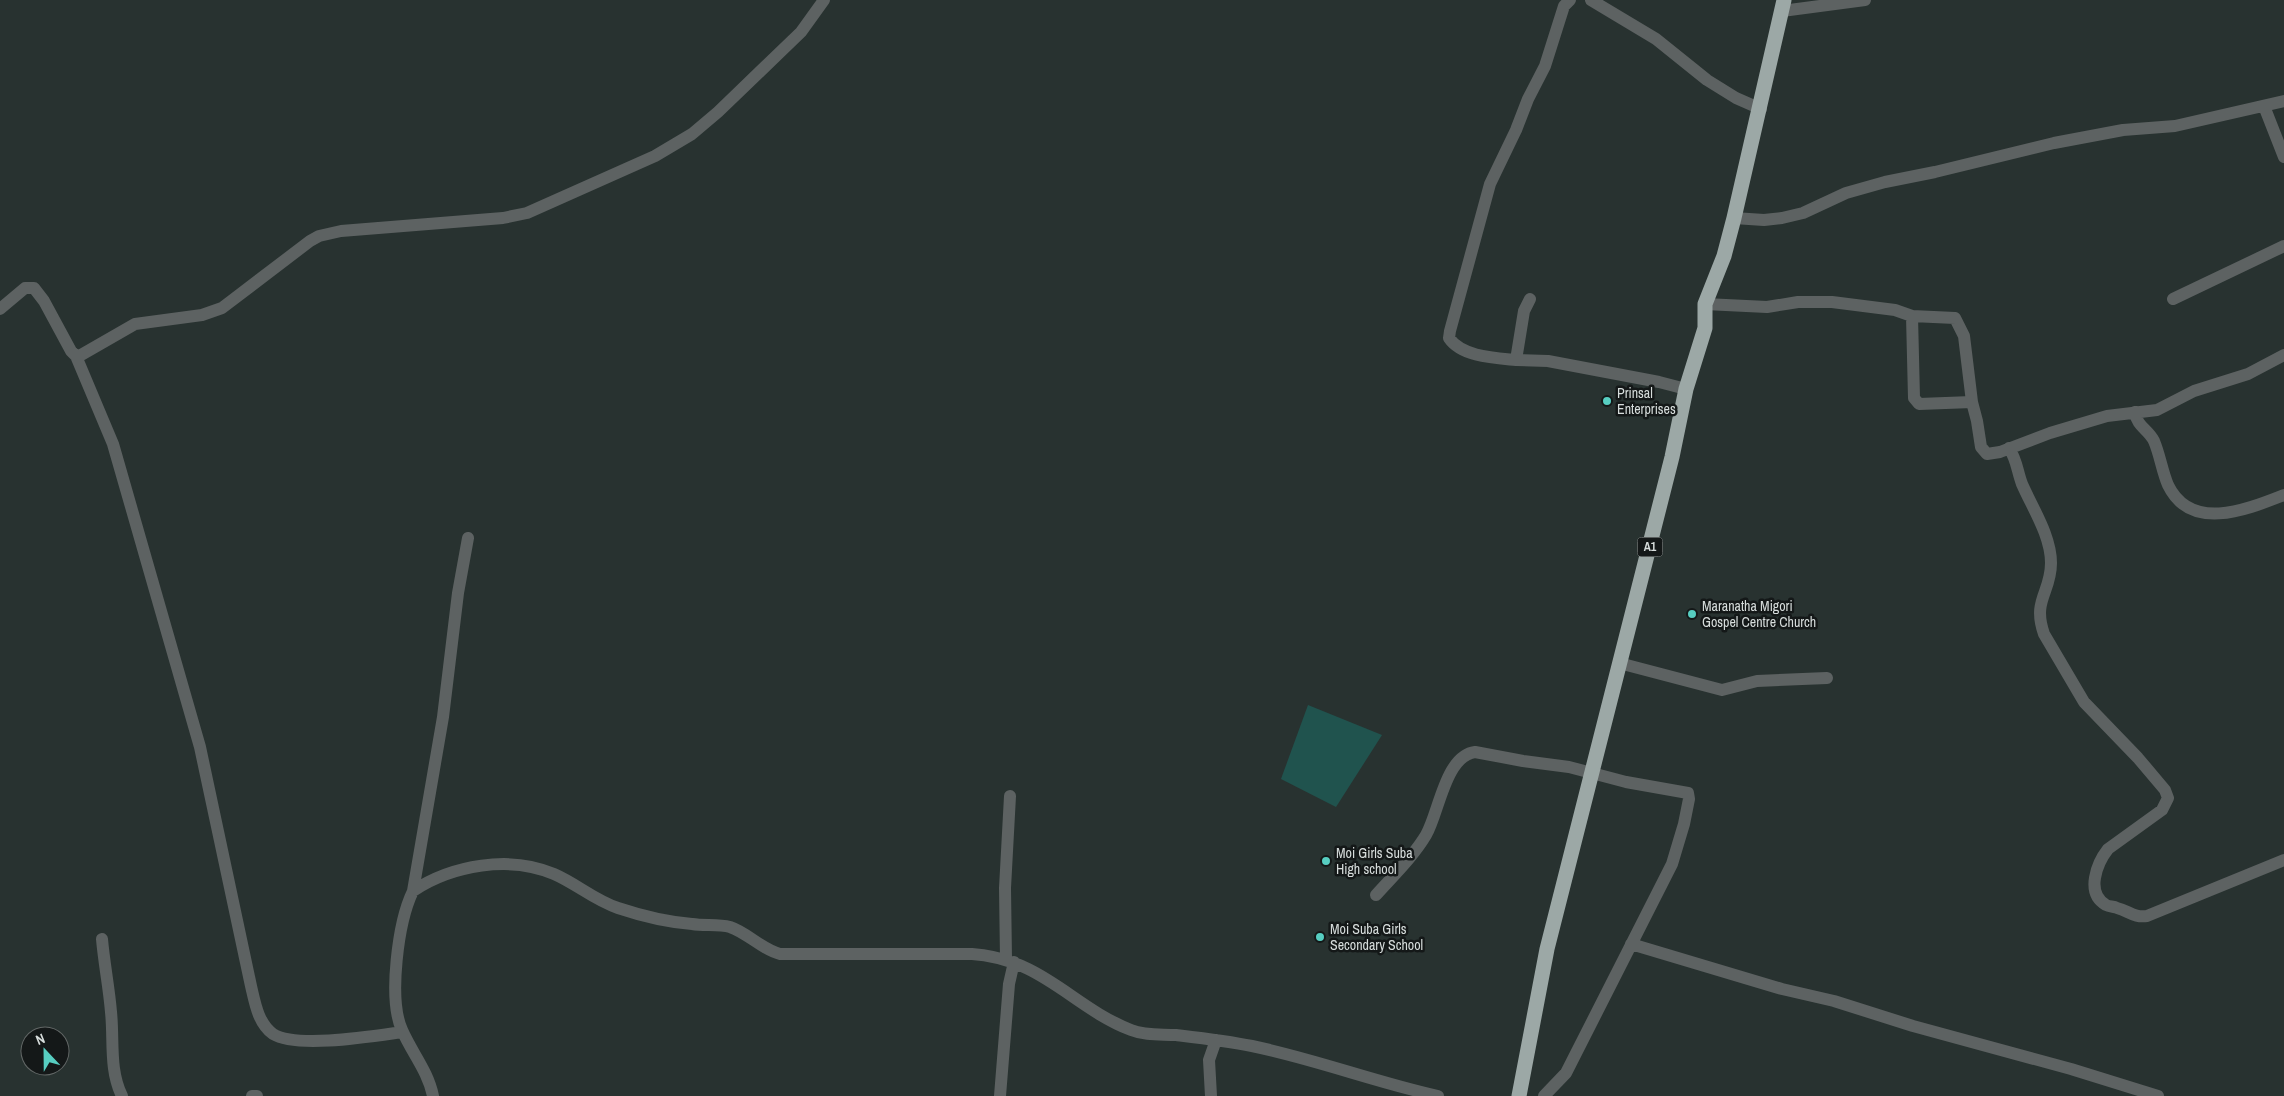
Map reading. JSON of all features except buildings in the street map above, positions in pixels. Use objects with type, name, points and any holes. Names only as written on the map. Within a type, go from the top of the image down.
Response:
[{"type":"highway","name":"A1","points":[[1519,1096],[1547,949],[1672,457],[1686,389],[1705,328],[1705,304],[1724,256],[1734,218],[1761,109],[1783,5]]},
{"type":"street","points":[[76,356],[89,352],[135,324],[202,315],[222,308],[300,247],[319,236],[340,231],[503,218],[527,213],[655,156],[692,134],[718,112],[801,32],[824,0]]},
{"type":"street","points":[[1570,0],[1564,6],[1545,66],[1490,184],[1449,338],[1455,347],[1491,358],[1548,361],[1686,389]]},
{"type":"street","points":[[1591,0],[1656,39],[1707,80],[1736,98],[1761,109]]},
{"type":"street","points":[[1783,5],[1865,0]]},
{"type":"street","points":[[1734,218],[1764,220],[1782,218],[1803,213],[1846,192],[1885,182],[2054,143],[2123,130],[2175,126],[2284,101]]},
{"type":"street","points":[[2264,106],[2284,157]]},
{"type":"street","points":[[2173,299],[2284,246]]},
{"type":"street","points":[[0,309],[25,288],[34,288],[44,301],[68,346],[76,356],[114,444],[200,746],[251,986],[261,1020],[274,1034],[286,1039],[327,1040],[403,1032]]},
{"type":"street","points":[[1516,360],[1524,311],[1530,299]]},
{"type":"street","points":[[1705,304],[1768,307],[1798,302],[1832,302],[1894,310],[1912,316],[1952,316],[1958,319],[1964,336],[1972,402],[1981,447],[1984,452],[1992,454],[2050,433],[2107,416],[2157,410],[2194,392],[2248,374],[2284,355]]},
{"type":"street","points":[[1912,316],[1914,398],[1919,404],[1972,402]]},
{"type":"street","points":[[2135,412],[2140,426],[2154,441],[2168,484],[2176,497],[2186,506],[2218,515],[2246,509],[2284,495]]},
{"type":"street","points":[[2009,448],[2016,459],[2022,482],[2049,548],[2050,572],[2039,606],[2040,622],[2044,634],[2084,702],[2138,758],[2165,790],[2168,798],[2162,810],[2108,849],[2102,857],[2094,881],[2103,904],[2134,916],[2147,916],[2284,860]]},
{"type":"street","points":[[433,1096],[428,1078],[396,1017],[396,978],[406,912],[413,891],[444,708],[458,594],[468,538]]},
{"type":"street","points":[[1619,663],[1722,690],[1757,681],[1827,678]]},
{"type":"street","points":[[1376,895],[1426,835],[1450,776],[1459,760],[1469,753],[1475,752],[1592,772],[1626,782],[1685,791],[1689,796],[1680,841],[1674,859],[1566,1073],[1544,1096]]},
{"type":"street","points":[[1000,1096],[1010,960],[1005,888],[1010,796]]},
{"type":"street","points":[[413,891],[435,878],[461,870],[491,866],[526,865],[557,875],[596,900],[617,908],[672,922],[730,927],[764,948],[780,954],[972,954],[1010,960],[1032,970],[1106,1017],[1132,1030],[1152,1034],[1216,1040],[1268,1050],[1438,1096]]},
{"type":"street","points":[[102,939],[111,1006],[113,1057],[117,1083],[122,1096]]},
{"type":"street","points":[[1631,944],[1782,989],[1834,1001],[1913,1026],[2071,1069],[2158,1096]]},
{"type":"street","points":[[1211,1096],[1209,1060],[1216,1040]]},
{"type":"street","points":[[252,1096],[257,1096]]},
{"type":"shaded area","points":[[1308,705],[1382,735],[1336,807],[1281,779]]},
{"type":"place","name":"Prinsal Enterprises","points":[[1607,401]]},
{"type":"place","name":"Maranatha Migori Gospel Centre Church","points":[[1692,614]]},
{"type":"place","name":"Moi Girls Suba High school","points":[[1326,861]]},
{"type":"place","name":"Moi Suba Girls Secondary School","points":[[1320,937]]}]
